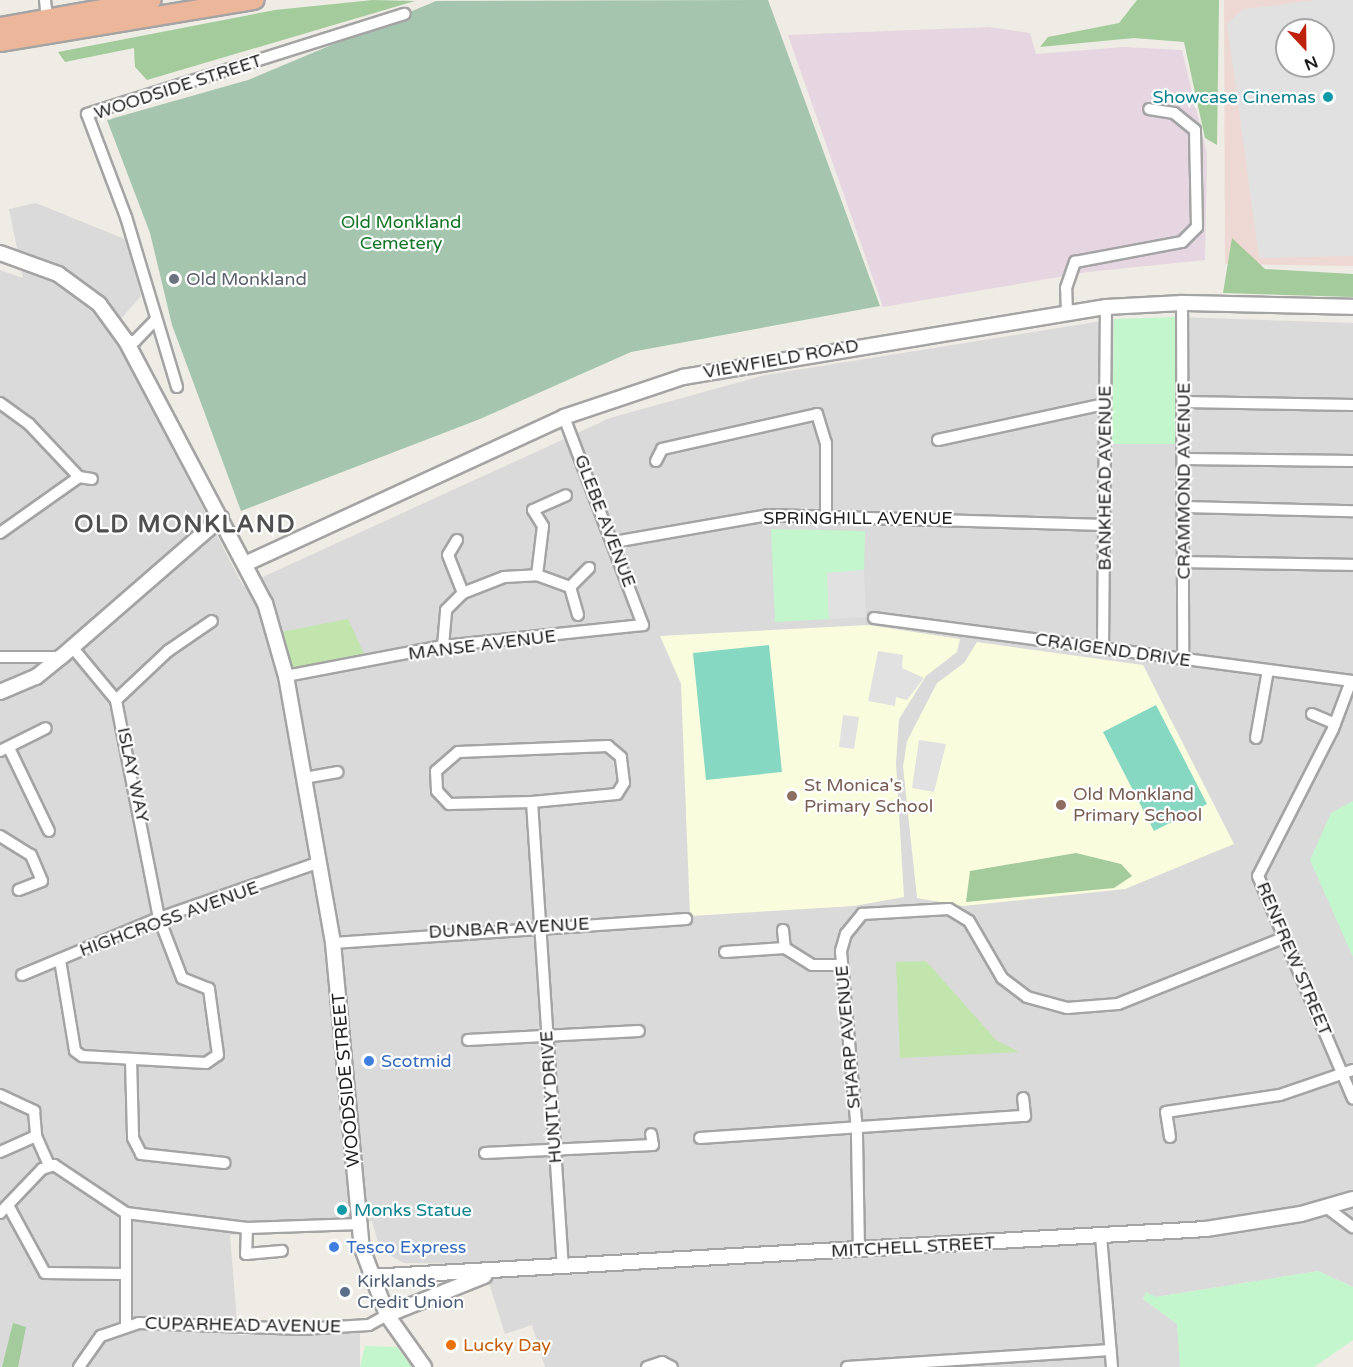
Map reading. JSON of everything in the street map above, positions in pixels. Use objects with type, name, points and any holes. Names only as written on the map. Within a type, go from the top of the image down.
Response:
[{"type":"highway","points":[[0,27],[152,0]]},
{"type":"highway","points":[[0,42],[255,0]]},
{"type":"street","points":[[45,0],[47,19]]},
{"type":"street","name":"WOODSIDE STREET","points":[[177,387],[154,321],[126,217],[87,114],[405,14]]},
{"type":"street","points":[[1067,313],[1066,288],[1075,262],[1182,242],[1197,227],[1195,130],[1174,113],[1149,109]]},
{"type":"street","name":"WOODSIDE STREET","points":[[0,253],[37,264],[78,288],[126,341],[245,564],[275,628],[286,676],[317,863],[333,943],[360,1224],[369,1277],[387,1315],[424,1367]]},
{"type":"street","name":"VIEWFIELD ROAD","points":[[245,564],[564,417],[649,386],[728,366],[1106,307],[1182,303],[1353,307]]},
{"type":"street","name":"CRAMMOND AVENUE","points":[[1182,303],[1183,659]]},
{"type":"street","name":"BANKHEAD AVENUE","points":[[1103,648],[1106,307]]},
{"type":"street","points":[[126,341],[135,341],[154,321]]},
{"type":"street","points":[[1184,402],[1353,405]]},
{"type":"street","points":[[0,403],[29,424],[79,477],[92,479]]},
{"type":"street","points":[[938,440],[1105,404]]},
{"type":"street","points":[[656,461],[663,449],[817,414],[826,443],[826,513]]},
{"type":"street","name":"GLEBE AVENUE","points":[[564,417],[614,542],[643,625]]},
{"type":"street","points":[[1184,459],[1353,461]]},
{"type":"street","points":[[0,533],[79,477]]},
{"type":"street","points":[[537,575],[543,526],[533,510],[566,495]]},
{"type":"street","points":[[1184,507],[1353,511]]},
{"type":"street","name":"SPRINGHILL AVENUE","points":[[614,542],[768,515],[826,513],[1104,525]]},
{"type":"street","points":[[0,692],[61,657],[220,518]]},
{"type":"street","points":[[457,540],[448,555],[463,593]]},
{"type":"street","points":[[1184,561],[1353,565]]},
{"type":"street","points":[[570,587],[589,568]]},
{"type":"street","points":[[443,646],[446,610],[463,593],[504,577],[537,575],[570,587]]},
{"type":"street","points":[[570,587],[578,615]]},
{"type":"street","name":"CRAIGEND DRIVE","points":[[874,618],[1352,681]]},
{"type":"street","points":[[116,700],[168,651],[212,621]]},
{"type":"street","name":"MANSE AVENUE","points":[[286,676],[443,646],[643,625]]},
{"type":"street","name":"ISLAY WAY","points":[[72,647],[116,700],[159,918],[182,978],[209,989],[218,1055],[206,1063],[131,1059]]},
{"type":"street","points":[[0,657],[61,657]]},
{"type":"street","points":[[1256,738],[1268,670]]},
{"type":"street","name":"RENFREW STREET","points":[[1352,681],[1335,724],[1258,876],[1283,938],[1348,1072],[1353,1099]]},
{"type":"street","points":[[1312,714],[1335,724]]},
{"type":"street","points":[[46,729],[5,750],[49,831]]},
{"type":"street","points":[[608,746],[621,757],[624,783],[617,794],[532,802],[449,804],[437,791],[436,771],[458,752],[608,746]]},
{"type":"street","points":[[304,778],[337,772]]},
{"type":"street","name":"HUNTLY DRIVE","points":[[532,802],[563,1268]]},
{"type":"street","points":[[0,837],[31,855],[42,881],[19,890]]},
{"type":"street","name":"HIGHCROSS AVENUE","points":[[22,975],[159,918],[317,863]]},
{"type":"street","name":"SHARP AVENUE","points":[[859,1251],[857,1131],[841,965],[846,934],[862,914],[949,909],[969,921],[994,967],[1017,990],[1052,1006],[1099,1008],[1283,938]]},
{"type":"street","name":"DUNBAR AVENUE","points":[[333,943],[541,926],[686,919]]},
{"type":"street","points":[[783,930],[785,948]]},
{"type":"street","points":[[725,952],[785,948],[812,965],[841,965]]},
{"type":"street","points":[[60,960],[75,1051],[82,1056],[131,1059],[133,1138],[141,1154],[225,1163]]},
{"type":"street","points":[[468,1040],[639,1031]]},
{"type":"street","points":[[1170,1137],[1166,1112],[1280,1095],[1348,1072]]},
{"type":"street","points":[[0,1095],[30,1106],[36,1136],[49,1165],[126,1213],[246,1228],[360,1224]]},
{"type":"street","points":[[700,1138],[857,1131],[1025,1116],[1023,1098]]},
{"type":"street","points":[[485,1153],[653,1145],[651,1134]]},
{"type":"street","points":[[0,1152],[36,1136]]},
{"type":"street","points":[[49,1165],[4,1210],[22,1223],[45,1274],[123,1274]]},
{"type":"street","name":"MITCHELL STREET","points":[[369,1277],[497,1272],[1101,1236],[1250,1223],[1353,1199]]},
{"type":"street","points":[[1326,1207],[1353,1227]]},
{"type":"street","points":[[126,1213],[123,1274],[126,1325]]},
{"type":"street","points":[[246,1228],[246,1254],[282,1251]]},
{"type":"street","points":[[1101,1236],[1112,1367]]},
{"type":"street","name":"MITCHELL STREET","points":[[387,1315],[497,1272]]},
{"type":"street","name":"CUPARHEAD AVENUE","points":[[79,1367],[100,1336],[126,1325],[241,1323],[302,1329],[369,1326],[387,1315]]},
{"type":"street","points":[[847,1367],[937,1365],[1110,1350]]},
{"type":"street","points":[[647,1367],[662,1362],[672,1367]]},
{"type":"shaded area","points":[[1224,0],[1353,0],[1353,266],[1225,264]]},
{"type":"shaded area","points":[[1315,0],[1353,0],[1353,256],[1259,258],[1227,24],[1243,9]]},
{"type":"shaded area","points":[[989,27],[1030,33],[1036,54],[1124,47],[1182,50],[1207,154],[1205,260],[1088,272],[883,307],[788,35]]},
{"type":"shaded area","points":[[36,203],[127,240],[141,296],[111,330],[243,586],[610,418],[765,375],[1114,319],[1112,444],[1176,444],[1176,317],[1353,323],[1353,1287],[1318,1271],[1156,1297],[1146,1293],[1143,1299],[1177,1324],[1181,1367],[545,1367],[532,1325],[505,1334],[483,1264],[404,1263],[380,1250],[372,1221],[230,1235],[238,1335],[360,1333],[360,1367],[0,1367],[0,270],[23,278],[9,209]]},
{"type":"shaded area","points":[[864,570],[866,617],[829,619],[827,573]]},
{"type":"shaded area","name":"St Monica's Primary School","points":[[868,625],[960,639],[957,652],[926,676],[899,719],[896,763],[904,897],[854,906],[690,916],[681,684],[660,636]]},
{"type":"shaded area","name":"Old Monkland Primary School","points":[[977,642],[1143,665],[1234,844],[1125,889],[963,906],[917,898],[903,767],[907,741],[937,683],[964,663]]},
{"type":"shaded area","points":[[878,651],[903,655],[902,668],[924,678],[907,700],[896,697],[895,706],[868,701]]},
{"type":"shaded area","points":[[843,715],[859,717],[854,749],[839,747]]},
{"type":"shaded area","points":[[919,740],[946,744],[934,792],[912,788]]},
{"type":"green space","points":[[373,0],[415,1],[147,80],[135,67],[134,48],[65,62],[58,52],[275,10]]},
{"type":"green space","name":"Old Monkland Cemetery","points":[[768,0],[880,306],[631,352],[480,419],[241,511],[172,325],[150,233],[107,120],[248,80],[436,1]]},
{"type":"green space","points":[[1137,0],[1219,0],[1217,145],[1205,138],[1184,42],[1134,38],[1040,47],[1048,37],[1119,23]]},
{"type":"green space","points":[[1232,238],[1265,269],[1353,274],[1353,297],[1223,293]]},
{"type":"green space","points":[[1176,317],[1176,444],[1112,444],[1114,319]]},
{"type":"green space","points":[[771,529],[865,531],[864,570],[827,573],[829,619],[775,622]]},
{"type":"green space","points":[[348,619],[366,658],[288,672],[281,632]]},
{"type":"green space","points":[[769,645],[782,772],[706,780],[693,653]]},
{"type":"green space","points":[[1156,705],[1207,804],[1154,831],[1103,732]]},
{"type":"green space","points":[[1353,801],[1353,957],[1310,860],[1331,813]]},
{"type":"green space","points":[[1076,853],[1121,864],[1132,876],[1114,888],[966,902],[970,871]]},
{"type":"green space","points":[[926,961],[996,1040],[1019,1052],[900,1058],[896,962]]},
{"type":"green space","points":[[1318,1271],[1353,1287],[1353,1340],[1314,1367],[1180,1367],[1177,1324],[1143,1299],[1146,1292],[1156,1297]]},
{"type":"green space","points":[[13,1323],[26,1327],[18,1367],[2,1367]]},
{"type":"green space","points":[[365,1346],[397,1347],[412,1367],[360,1367]]},
{"type":"place","name":"Showcase Cinemas","points":[[1328,97]]},
{"type":"place","name":"Old Monkland","points":[[174,279]]},
{"type":"place","name":"St Monica's Primary School","points":[[792,796]]},
{"type":"place","name":"Old Monkland Primary School","points":[[1061,805]]},
{"type":"place","name":"Scotmid","points":[[369,1061]]},
{"type":"place","name":"Monks Statue","points":[[342,1210]]},
{"type":"place","name":"Tesco Express","points":[[334,1247]]},
{"type":"place","name":"Kirklands Credit Union","points":[[345,1292]]},
{"type":"place","name":"Lucky Day","points":[[451,1345]]},
{"type":"district","name":"OLD MONKLAND","points":[[185,525]]}]
